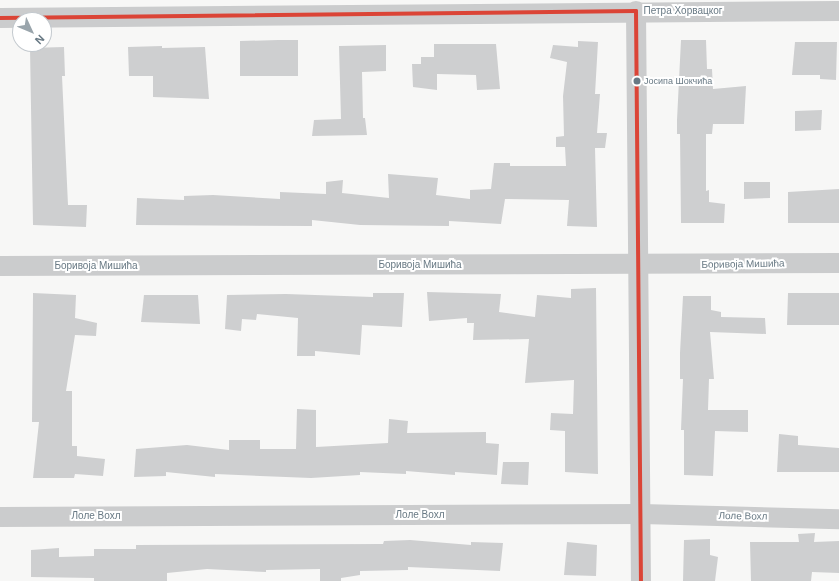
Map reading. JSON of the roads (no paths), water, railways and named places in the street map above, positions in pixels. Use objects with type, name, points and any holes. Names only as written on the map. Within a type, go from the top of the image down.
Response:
[{"type":"street","name":"Петра Хорвацког","points":[[0,18],[636,11],[839,11]]},
{"type":"street","points":[[636,11],[642,514],[641,581]]},
{"type":"street","name":"Боривоја Мишића","points":[[0,266],[638,265],[839,263]]},
{"type":"street","name":"Лоле Вохл","points":[[0,517],[642,514],[839,518]]},
{"type":"place","name":"Јосипа Шокчића","points":[[637,81]]}]
